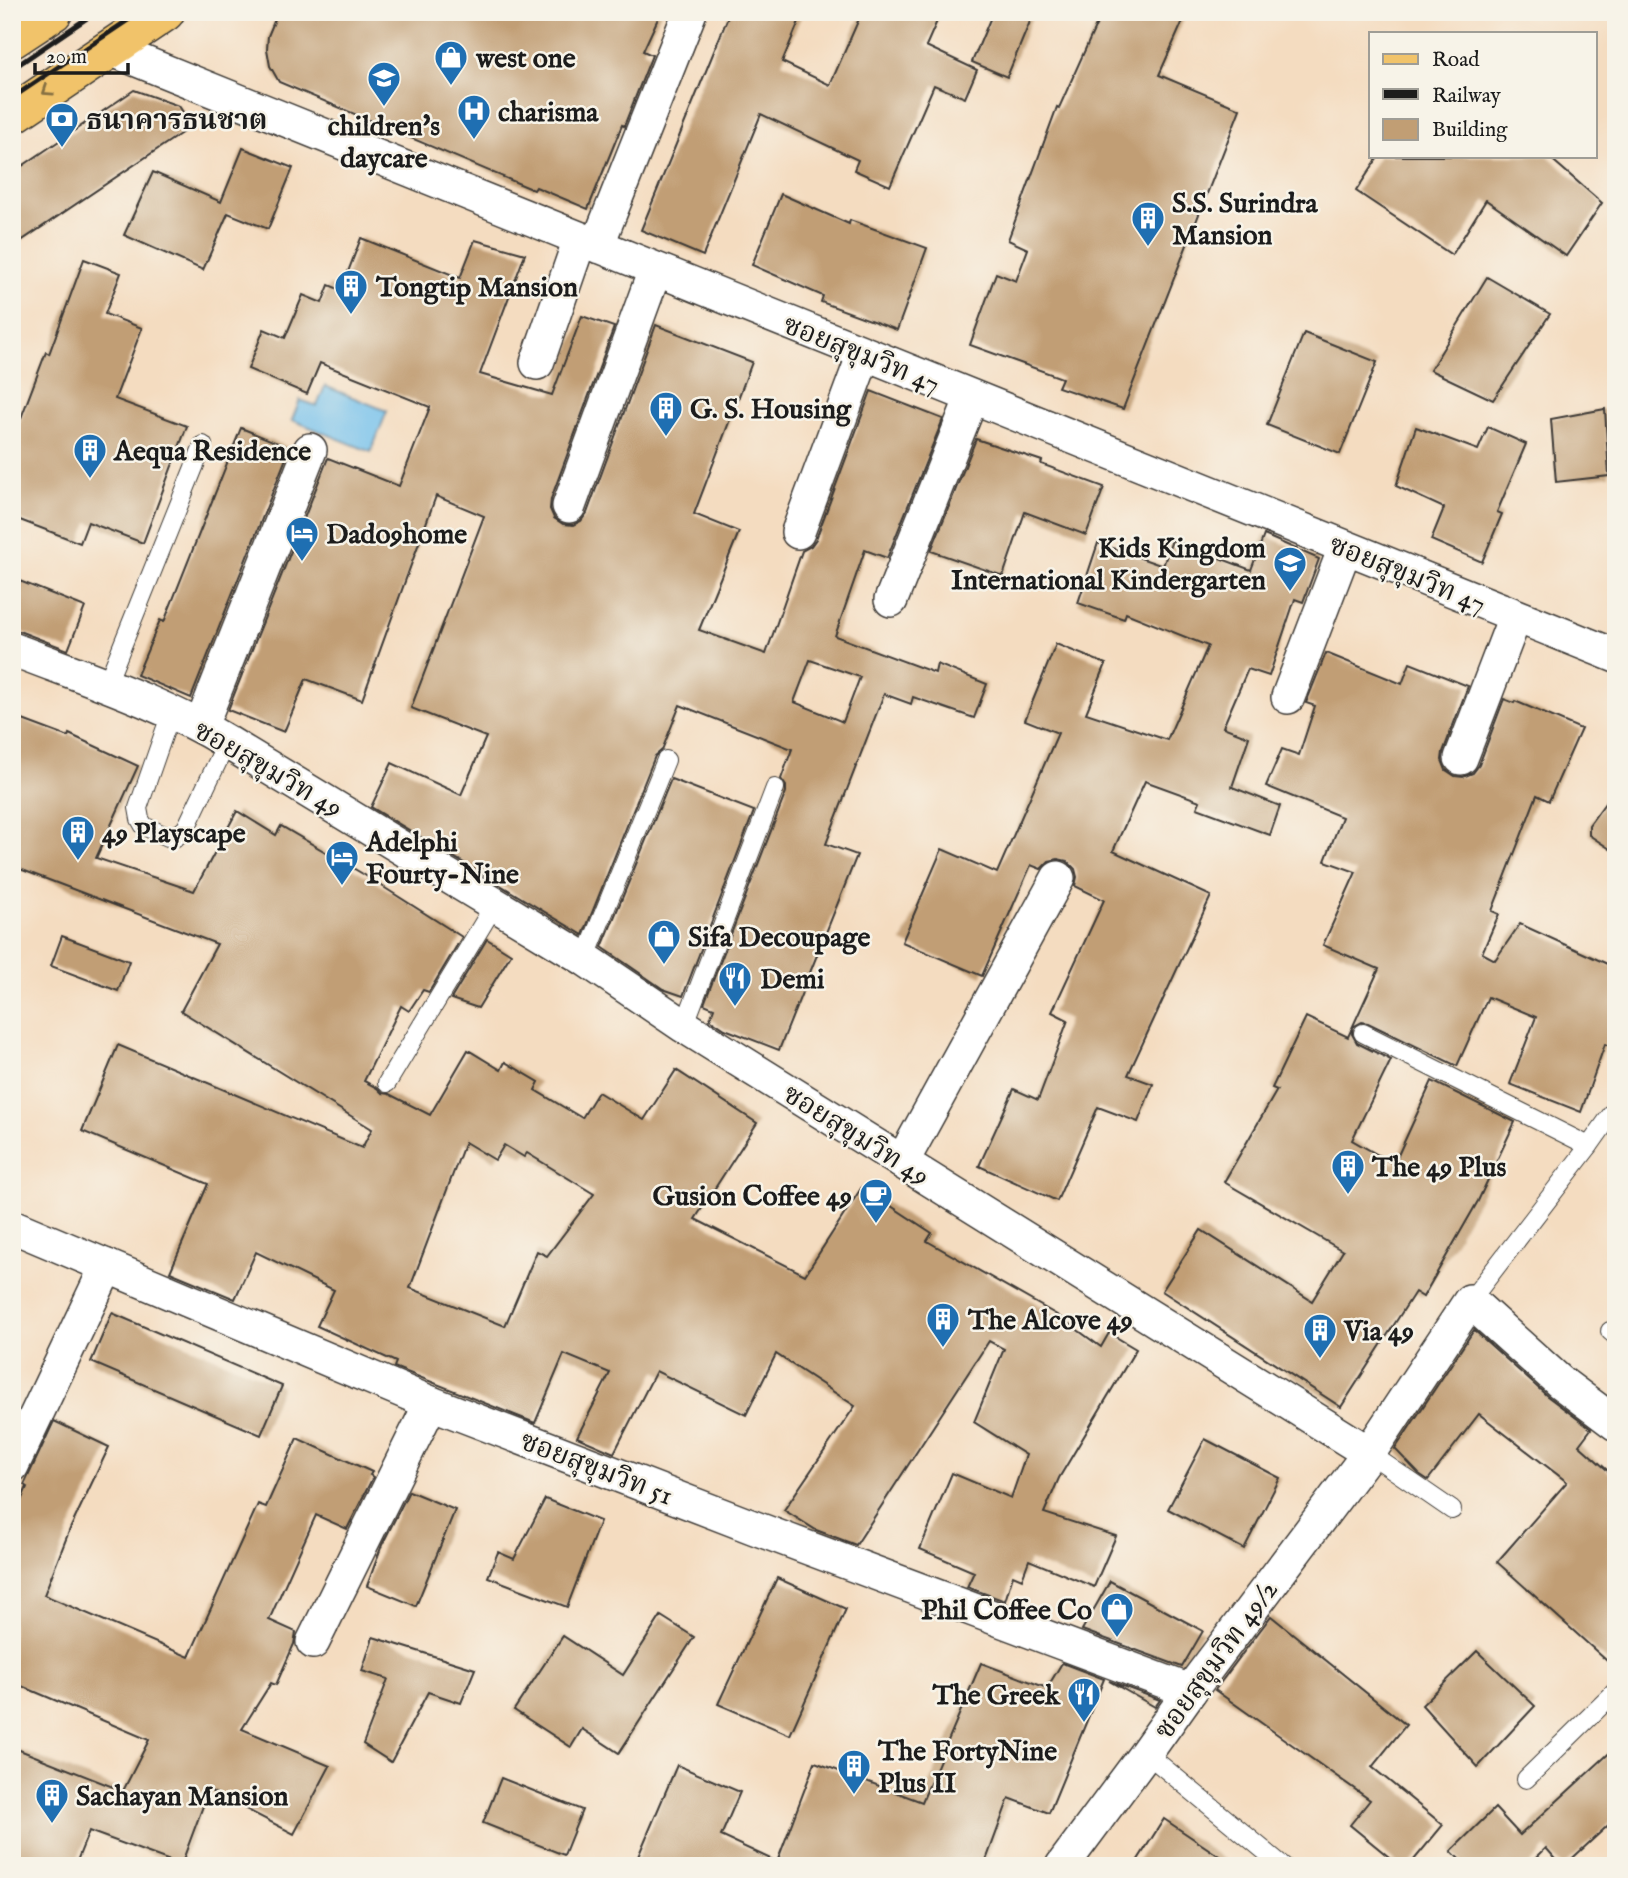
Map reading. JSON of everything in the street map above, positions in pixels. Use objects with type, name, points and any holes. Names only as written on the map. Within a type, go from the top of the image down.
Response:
[{"type":"main road","points":[[12,115],[165,12]]},
{"type":"street","points":[[537,363],[690,12]]},
{"type":"street","name":"ซอยสุขุมวิท 47","points":[[110,49],[1616,656]]},
{"type":"street","points":[[569,506],[655,270]]},
{"type":"street","points":[[798,531],[864,354]]},
{"type":"street","points":[[891,600],[972,397]]},
{"type":"street","points":[[214,734],[310,450]]},
{"type":"street","points":[[1288,697],[1345,548]]},
{"type":"street","points":[[1461,758],[1515,617]]},
{"type":"street","name":"ซอยสุขุมวิท 49","points":[[12,649],[107,686],[214,734],[585,959],[684,1026],[1369,1453]]},
{"type":"street","points":[[902,1163],[1058,878]]},
{"type":"street","name":"ซอยสุขุมวิท 51","points":[[12,1226],[431,1404],[1190,1691]]},
{"type":"street","points":[[12,1466],[107,1266]]},
{"type":"street","points":[[1369,1453],[1470,1301],[1560,1382],[1616,1424]]},
{"type":"street","points":[[313,1642],[431,1404]]},
{"type":"street","name":"ซอยสุขุมวิท 49/2","points":[[1062,1866],[1369,1453]]},
{"type":"lane","points":[[107,686],[203,445]]},
{"type":"lane","points":[[170,713],[138,808],[139,819],[144,826],[168,837],[176,836],[186,828],[214,734]]},
{"type":"lane","points":[[585,959],[666,760]]},
{"type":"lane","points":[[684,1026],[775,788]]},
{"type":"lane","points":[[387,1083],[495,904]]},
{"type":"lane","points":[[1363,1033],[1589,1146]]},
{"type":"lane","points":[[1470,1301],[1616,1108]]},
{"type":"lane","points":[[1369,1453],[1452,1510]]},
{"type":"lane","points":[[1526,1779],[1616,1691]]},
{"type":"lane","points":[[1146,1753],[1283,1866]]},
{"type":"water","points":[[325,386],[387,411],[371,452],[292,420],[300,400],[317,406]]},
{"type":"building","points":[[278,12],[661,12],[643,51],[652,55],[588,209],[536,187],[534,190],[279,82],[270,66],[267,49],[268,36]]},
{"type":"building","points":[[730,12],[803,12],[782,62],[830,85],[862,12],[941,12],[926,46],[977,70],[965,98],[934,85],[890,186],[854,170],[858,160],[761,114],[703,256],[641,230]]},
{"type":"building","points":[[993,12],[1034,12],[1007,77],[972,62]]},
{"type":"building","points":[[1102,12],[1187,12],[1159,75],[1240,109],[1123,409],[1058,387],[1062,378],[970,345],[996,273],[1016,281],[1028,249],[1008,240],[1057,107],[1059,108]]},
{"type":"building","points":[[134,90],[179,106],[192,126],[12,247],[12,173]]},
{"type":"building","points":[[243,148],[293,168],[268,229],[228,213],[203,270],[124,235],[153,172],[221,202]]},
{"type":"building","points":[[1378,158],[1550,158],[1602,203],[1566,256],[1486,200],[1452,255],[1356,191]]},
{"type":"building","points":[[781,194],[849,224],[850,220],[927,248],[897,330],[821,302],[823,296],[752,265]]},
{"type":"building","points":[[361,238],[460,278],[475,240],[525,254],[480,374],[552,395],[582,316],[614,327],[551,499],[550,509],[554,518],[563,524],[573,525],[581,521],[587,513],[656,325],[752,362],[694,514],[739,532],[699,630],[766,654],[802,551],[816,539],[871,391],[943,419],[887,558],[865,550],[835,636],[935,673],[937,664],[987,684],[974,718],[913,697],[911,704],[884,694],[826,844],[857,855],[779,1050],[725,1029],[710,1019],[714,1008],[704,1004],[786,792],[786,786],[781,779],[792,749],[680,705],[662,750],[655,756],[583,935],[371,807],[392,763],[461,795],[486,737],[411,708],[484,516],[436,496],[362,700],[306,679],[284,732],[228,710],[328,458],[399,486],[430,407],[320,363],[307,394],[248,369],[264,329],[285,338],[303,295],[322,303],[329,285],[341,290]],"holes":[[[810,660],[860,677],[843,722],[794,702]]]},
{"type":"building","name":"Aequa Residence","points":[[84,259],[121,273],[105,314],[142,328],[115,399],[187,426],[143,543],[88,522],[80,543],[12,517],[12,442],[46,352],[49,354]]},
{"type":"building","points":[[1487,277],[1550,314],[1493,400],[1430,370]]},
{"type":"building","points":[[1304,333],[1377,362],[1340,454],[1267,425]]},
{"type":"building","points":[[1605,409],[1609,476],[1556,482],[1551,419]]},
{"type":"building","points":[[1416,427],[1478,450],[1488,427],[1526,444],[1497,512],[1502,514],[1482,562],[1431,540],[1444,508],[1396,486]]},
{"type":"building","points":[[241,428],[290,448],[191,698],[137,675],[160,620],[164,622]]},
{"type":"building","points":[[976,439],[1042,461],[1041,464],[1104,487],[1086,535],[1025,512],[1003,576],[931,551]]},
{"type":"building","points":[[1264,535],[1319,559],[1303,602],[1295,599],[1269,676],[1248,669],[1223,727],[1249,737],[1232,787],[1280,806],[1270,835],[1197,808],[1200,801],[1145,781],[1113,851],[1211,896],[1128,1075],[1153,1084],[1138,1122],[1098,1107],[1057,1201],[979,1166],[1014,1089],[1038,1100],[1068,1020],[1052,1012],[1104,900],[1075,886],[1075,869],[1067,861],[1049,861],[1041,869],[1031,865],[982,976],[902,942],[942,849],[997,873],[1058,733],[1025,720],[1056,644],[1106,664],[1086,713],[1167,740],[1208,646],[1126,613],[1124,619],[1078,603],[1098,543],[1163,566],[1172,540],[1251,570]]},
{"type":"building","points":[[12,578],[85,607],[68,650],[12,630]]},
{"type":"building","points":[[1326,653],[1402,684],[1410,663],[1468,686],[1443,752],[1442,760],[1446,770],[1455,776],[1463,777],[1473,773],[1479,765],[1504,699],[1514,703],[1515,701],[1581,729],[1549,801],[1537,795],[1492,911],[1499,914],[1482,953],[1495,960],[1520,924],[1616,968],[1616,1049],[1605,1044],[1581,1112],[1510,1084],[1536,1017],[1488,997],[1457,1066],[1368,1023],[1362,1022],[1353,1027],[1352,1034],[1357,1043],[1391,1060],[1352,1140],[1394,1164],[1432,1081],[1515,1122],[1478,1201],[1423,1297],[1415,1292],[1341,1407],[1162,1291],[1201,1230],[1312,1301],[1343,1251],[1224,1182],[1277,1090],[1272,1088],[1306,1017],[1348,1037],[1379,969],[1323,945],[1356,872],[1325,861],[1342,817],[1266,786],[1282,749],[1299,755],[1315,706],[1306,703]]},
{"type":"building","points":[[12,716],[68,737],[69,734],[138,766],[96,858],[194,891],[237,811],[276,835],[281,826],[462,937],[429,992],[423,990],[409,1011],[401,1006],[364,1081],[382,1093],[430,1115],[468,1050],[501,1070],[505,1062],[539,1082],[535,1090],[582,1118],[598,1092],[644,1120],[676,1070],[757,1123],[695,1219],[805,1275],[862,1187],[932,1233],[927,1241],[1057,1315],[1101,1347],[1109,1333],[1136,1349],[1059,1478],[1044,1513],[1116,1536],[1094,1587],[1029,1560],[1022,1579],[1013,1575],[1005,1601],[967,1587],[974,1572],[920,1549],[952,1473],[1011,1498],[1026,1455],[974,1422],[1004,1349],[989,1341],[856,1545],[816,1530],[784,1510],[855,1406],[776,1354],[746,1415],[656,1371],[614,1453],[577,1437],[610,1373],[564,1354],[535,1423],[394,1367],[396,1362],[317,1326],[334,1290],[256,1252],[235,1299],[170,1272],[208,1184],[82,1131],[118,1045],[362,1148],[372,1129],[181,1011],[217,944],[12,866]],"holes":[[[465,1142],[495,1160],[504,1145],[524,1157],[527,1153],[594,1194],[547,1256],[537,1251],[505,1326],[410,1288]]]},
{"type":"building","points":[[671,779],[754,811],[683,996],[663,989],[602,947]]},
{"type":"building","points":[[1616,788],[1616,853],[1589,835],[1589,825]]},
{"type":"building","points":[[62,936],[129,961],[118,991],[51,966]]},
{"type":"building","points":[[487,939],[511,954],[478,1008],[451,999]]},
{"type":"building","points":[[112,1313],[282,1386],[261,1435],[91,1362]]},
{"type":"building","points":[[1474,1330],[1547,1396],[1591,1429],[1579,1445],[1616,1478],[1616,1669],[1497,1562],[1567,1482],[1479,1414],[1428,1480],[1395,1449]]},
{"type":"building","points":[[54,1421],[109,1447],[70,1529],[44,1595],[189,1657],[258,1504],[266,1507],[297,1438],[372,1472],[370,1475],[373,1477],[347,1529],[316,1515],[269,1620],[296,1632],[294,1644],[276,1685],[271,1683],[242,1729],[330,1766],[294,1834],[209,1790],[181,1865],[89,1831],[75,1866],[12,1866],[12,1747],[123,1791],[149,1740],[12,1682],[12,1521],[27,1487],[24,1485]]},
{"type":"building","points":[[1205,1439],[1280,1478],[1244,1549],[1168,1509]]},
{"type":"building","points":[[409,1491],[455,1510],[416,1606],[367,1586],[382,1545]]},
{"type":"building","points":[[545,1499],[600,1521],[567,1607],[488,1577],[498,1552],[514,1559]]},
{"type":"building","points":[[777,1578],[846,1609],[790,1735],[718,1704]]},
{"type":"building","points":[[1110,1581],[1203,1631],[1182,1667],[1082,1630]]},
{"type":"building","points":[[661,1616],[694,1637],[619,1753],[582,1729],[571,1747],[514,1710],[563,1636],[623,1675]]},
{"type":"building","points":[[1271,1616],[1406,1725],[1372,1767],[1443,1825],[1409,1866],[1400,1866],[1350,1825],[1370,1800],[1215,1690]]},
{"type":"building","points":[[373,1637],[475,1669],[461,1703],[428,1692],[391,1762],[363,1744],[388,1679],[362,1671]]},
{"type":"building","points":[[1477,1651],[1535,1706],[1478,1767],[1422,1705]]},
{"type":"building","points":[[981,1663],[1047,1688],[1062,1663],[1104,1679],[1049,1813],[1009,1798],[984,1866],[634,1866],[677,1765],[740,1792],[721,1836],[777,1862],[815,1762],[922,1802]]},
{"type":"building","points":[[1109,1681],[1160,1700],[1155,1707]]},
{"type":"building","points":[[1616,1747],[1616,1818],[1564,1866],[1546,1848],[1528,1866],[1466,1866],[1451,1851],[1495,1808],[1520,1835]]},
{"type":"building","points":[[501,1778],[582,1810],[564,1855],[483,1823]]},
{"type":"building","points":[[1164,1819],[1234,1866],[1134,1866]]},
{"type":"railway","points":[[12,69],[96,12]]},
{"type":"railway","points":[[12,98],[140,12]]},
{"type":"place","name":"west one","points":[[451,87]]},
{"type":"place","name":"children's daycare","points":[[384,108]]},
{"type":"place","name":"charisma","points":[[474,141]]},
{"type":"place","name":"ธนาคารธนชาต","points":[[62,149]]},
{"type":"place","name":"S.S. Surindra Mansion","points":[[1148,248]]},
{"type":"place","name":"Tongtip Mansion","points":[[351,316]]},
{"type":"place","name":"G. S. Housing","points":[[666,438]]},
{"type":"place","name":"Aequa Residence","points":[[90,480]]},
{"type":"place","name":"Dado9home","points":[[302,563]]},
{"type":"place","name":"Kids Kingdom International Kindergarten","points":[[1290,593]]},
{"type":"place","name":"49 Playscape","points":[[78,862]]},
{"type":"place","name":"Adelphi Fourty-Nine","points":[[342,887]]},
{"type":"place","name":"Sifa Decoupage","points":[[664,966]]},
{"type":"place","name":"Demi","points":[[735,1008]]},
{"type":"place","name":"The 49 Plus","points":[[1348,1196]]},
{"type":"place","name":"Gusion Coffee 49","points":[[876,1225]]},
{"type":"place","name":"The Alcove 49","points":[[943,1349]]},
{"type":"place","name":"Via 49","points":[[1320,1360]]},
{"type":"place","name":"Phil Coffee Co","points":[[1117,1639]]},
{"type":"place","name":"The Greek","points":[[1084,1724]]},
{"type":"place","name":"The FortyNine Plus II","points":[[854,1796]]},
{"type":"place","name":"Sachayan Mansion","points":[[52,1825]]}]
